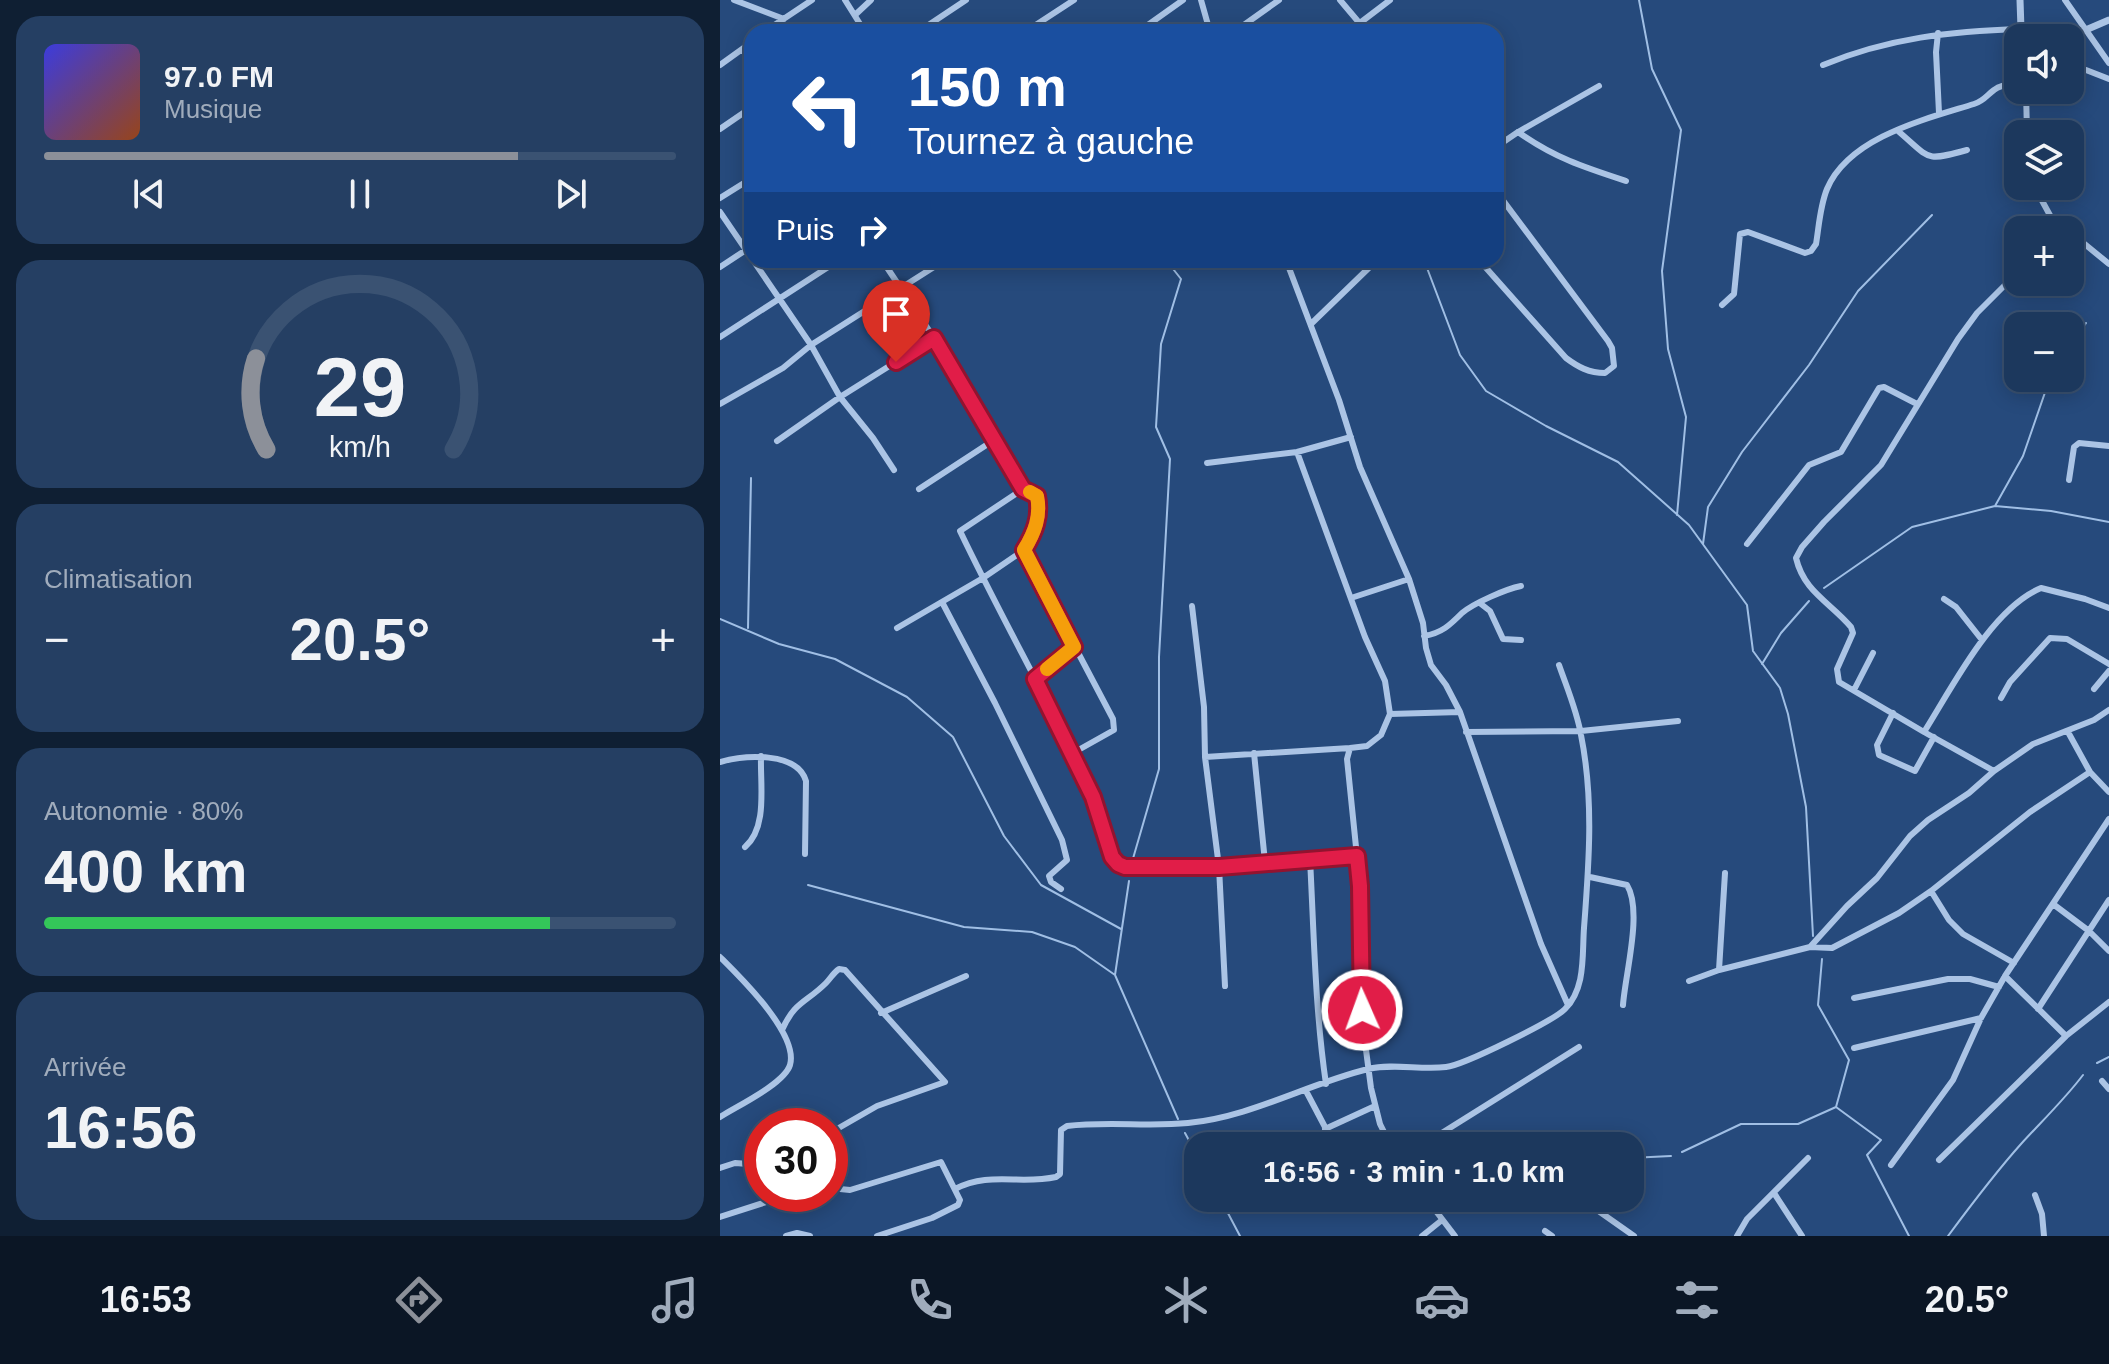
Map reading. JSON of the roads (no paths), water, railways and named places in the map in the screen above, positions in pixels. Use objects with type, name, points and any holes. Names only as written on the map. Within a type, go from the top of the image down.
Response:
[{"type":"street","points":[[734,0],[784,19]]},
{"type":"street","points":[[776,24],[812,0]]},
{"type":"street","points":[[845,0],[860,24]]},
{"type":"street","points":[[855,15],[871,0]]},
{"type":"street","points":[[930,24],[966,0]]},
{"type":"street","points":[[1037,24],[1074,0]]},
{"type":"street","points":[[1149,24],[1183,0]]},
{"type":"street","points":[[1201,0],[1208,24]]},
{"type":"street","points":[[1245,24],[1279,0]]},
{"type":"street","points":[[1340,0],[1361,24],[1390,0]]},
{"type":"street","points":[[2020,0],[2021,24]]},
{"type":"street","points":[[2065,0],[2080,24]]},
{"type":"street","points":[[2109,20],[2084,30],[2109,63]]},
{"type":"street","points":[[1823,65],[1882,44],[1938,33],[2004,30]]},
{"type":"street","points":[[1938,33],[1939,113]]},
{"type":"street","points":[[720,65],[743,49]]},
{"type":"street","points":[[2084,70],[2109,79]]},
{"type":"street","points":[[1722,305],[1734,294],[1740,234],[1748,232],[1805,253],[1811,251],[1816,244],[1823,202],[1836,174],[1855,154],[1939,113],[1979,103],[2004,85]]},
{"type":"street","points":[[1504,142],[1599,86]]},
{"type":"street","points":[[720,129],[744,112]]},
{"type":"street","points":[[1898,131],[1926,156],[1936,158],[1967,150]]},
{"type":"street","points":[[1518,132],[1568,163],[1626,181]]},
{"type":"street","points":[[720,198],[744,183]]},
{"type":"street","points":[[1486,268],[1566,358],[1595,373],[1605,373],[1614,366],[1608,341],[1504,203]]},
{"type":"street","points":[[720,212],[744,244]]},
{"type":"street","points":[[2084,243],[2109,264]]},
{"type":"street","points":[[720,267],[744,252]]},
{"type":"street","points":[[759,268],[811,345],[840,397],[894,470]]},
{"type":"street","points":[[720,337],[826,268]]},
{"type":"street","points":[[887,268],[934,338],[1023,489],[1037,496],[1040,510],[1034,533],[1024,550],[983,578],[897,628]]},
{"type":"street","points":[[720,404],[783,368],[811,345],[933,268]]},
{"type":"street","points":[[1289,268],[1312,323],[1360,467],[1409,579],[1423,623],[1431,665],[1460,712],[1541,944],[1568,1005]]},
{"type":"street","points":[[1312,323],[1369,268]]},
{"type":"street","points":[[1994,771],[1836,679],[1837,669],[1853,633],[1851,627],[1806,585],[1796,558],[1824,522],[1881,465],[1977,313],[2004,286]]},
{"type":"street","points":[[777,441],[934,338]]},
{"type":"street","points":[[1747,544],[1809,465],[1841,452],[1879,388],[1884,387],[1917,404]]},
{"type":"street","points":[[1207,463],[1297,452],[1351,437]]},
{"type":"street","points":[[919,489],[994,440]]},
{"type":"street","points":[[2069,480],[2074,447],[2079,443],[2109,446]]},
{"type":"street","points":[[1205,757],[1367,746],[1375,741],[1390,714],[1385,681],[1297,452]]},
{"type":"street","points":[[1023,489],[960,531],[1073,753],[1102,820],[1112,857],[1118,864],[1125,867],[1219,867],[1357,856]]},
{"type":"street","points":[[1024,550],[1113,719],[1114,730],[1073,753]]},
{"type":"street","points":[[1351,598],[1409,579]]},
{"type":"street","points":[[1424,636],[1444,630],[1463,613],[1501,591],[1521,586]]},
{"type":"street","points":[[1924,732],[1982,640],[2022,599],[2041,588],[2109,608]]},
{"type":"street","points":[[1944,599],[1956,607],[1982,640]]},
{"type":"street","points":[[942,602],[1062,840],[1067,860],[1049,876],[1051,882],[1061,889]]},
{"type":"street","points":[[1481,604],[1490,611],[1503,639],[1521,640]]},
{"type":"street","points":[[1192,606],[1204,707],[1205,757],[1219,867],[1225,986]]},
{"type":"street","points":[[2001,698],[2010,682],[2050,638],[2067,639],[2109,664]]},
{"type":"street","points":[[1035,679],[1074,647]]},
{"type":"street","points":[[1854,690],[1873,653]]},
{"type":"street","points":[[955,1189],[980,1178],[1056,1177],[1061,1167],[1061,1130],[1067,1126],[1189,1123],[1269,1104],[1369,1069],[1447,1067],[1463,1063],[1545,1023],[1568,1005],[1580,981],[1583,962],[1590,877],[1589,791],[1581,731],[1559,665]]},
{"type":"street","points":[[2094,689],[2109,671]]},
{"type":"street","points":[[1810,947],[1928,820],[2033,744],[2068,732],[2109,710]]},
{"type":"street","points":[[1390,714],[1460,712]]},
{"type":"street","points":[[1893,713],[1877,745],[1879,755],[1915,771],[1934,737]]},
{"type":"street","points":[[1466,732],[1581,731],[1678,721]]},
{"type":"street","points":[[2068,732],[2090,772],[2109,792]]},
{"type":"street","points":[[1350,748],[1348,773],[1360,886],[1360,992],[1375,1106],[1384,1132]]},
{"type":"street","points":[[1254,753],[1265,862]]},
{"type":"street","points":[[720,762],[761,756],[796,766],[803,772],[806,781],[805,854]]},
{"type":"street","points":[[745,847],[753,840],[759,823],[761,756]]},
{"type":"street","points":[[1689,981],[1719,970],[1810,947],[1832,948],[1899,913],[2030,812],[2090,772]]},
{"type":"street","points":[[1891,1165],[1959,1070],[1981,1018],[2005,976],[2109,819]]},
{"type":"street","points":[[1310,859],[1315,986],[1326,1084]]},
{"type":"street","points":[[1719,970],[1725,873]]},
{"type":"street","points":[[1590,877],[1627,885],[1631,892],[1632,923],[1623,1005]]},
{"type":"street","points":[[1931,891],[1949,920],[1963,934],[2014,963]]},
{"type":"street","points":[[2038,1009],[2109,900]]},
{"type":"street","points":[[2053,904],[2089,931],[2109,951]]},
{"type":"street","points":[[720,957],[782,1030],[790,1052],[790,1066],[772,1085],[720,1117]]},
{"type":"street","points":[[782,1030],[797,1004],[839,969],[852,977],[945,1082],[877,1106],[848,1123]]},
{"type":"street","points":[[881,1013],[966,976]]},
{"type":"street","points":[[2005,976],[2066,1036]]},
{"type":"street","points":[[1854,998],[1948,979],[1970,979],[1999,987]]},
{"type":"street","points":[[1939,1160],[2066,1036],[2109,1002]]},
{"type":"street","points":[[1854,1048],[1981,1018]]},
{"type":"street","points":[[1443,1132],[1579,1047]]},
{"type":"street","points":[[2102,1081],[2109,1089]]},
{"type":"street","points":[[1306,1091],[1327,1132]]},
{"type":"street","points":[[1325,1129],[1375,1106]]},
{"type":"street","points":[[1737,1236],[1747,1219],[1808,1158]]},
{"type":"street","points":[[848,1190],[941,1162],[960,1200],[956,1208],[877,1236]]},
{"type":"street","points":[[720,1168],[744,1164]]},
{"type":"street","points":[[1774,1193],[1802,1236]]},
{"type":"street","points":[[2035,1195],[2042,1214],[2044,1236]]},
{"type":"street","points":[[720,1217],[744,1209]]},
{"type":"street","points":[[1436,1212],[1455,1236]]},
{"type":"street","points":[[1600,1212],[1634,1236]]},
{"type":"street","points":[[1422,1236],[1442,1220]]},
{"type":"street","points":[[1545,1231],[1552,1236]]},
{"type":"street","points":[[786,1236],[797,1233],[810,1236]]},
{"type":"waterway","points":[[1639,0],[1652,69],[1681,130],[1662,271],[1668,349],[1686,417],[1677,515]]},
{"type":"waterway","points":[[1703,544],[1708,507],[1742,452],[1809,365],[1858,291],[1932,215]]},
{"type":"waterway","points":[[1132,862],[1159,769],[1159,657],[1170,459],[1156,427],[1161,344],[1181,279],[1172,268]]},
{"type":"waterway","points":[[1427,268],[1460,355],[1486,391],[1546,426],[1618,462],[1689,525],[1747,605],[1753,651],[1780,688],[1788,714],[1806,807],[1813,936]]},
{"type":"waterway","points":[[1824,588],[1912,527],[1995,506],[2023,456],[2045,392]]},
{"type":"waterway","points":[[748,628],[751,478]]},
{"type":"waterway","points":[[1995,506],[2051,511],[2109,522]]},
{"type":"waterway","points":[[1762,664],[1781,633],[1809,601]]},
{"type":"waterway","points":[[720,619],[779,644],[835,659],[907,697],[953,737],[1004,836],[1041,885],[1121,929]]},
{"type":"waterway","points":[[1129,881],[1115,975],[1178,1119]]},
{"type":"waterway","points":[[808,885],[964,927],[1032,932],[1075,947],[1115,975]]},
{"type":"waterway","points":[[1822,959],[1818,1005],[1849,1060],[1836,1107],[1881,1140],[1867,1155],[1909,1236]]},
{"type":"waterway","points":[[2097,1063],[2109,1057]]},
{"type":"waterway","points":[[1948,1236],[2002,1166],[2083,1075]]},
{"type":"waterway","points":[[1682,1152],[1741,1124],[1798,1124],[1836,1107]]},
{"type":"waterway","points":[[1644,1157],[1671,1156]]},
{"type":"waterway","points":[[1227,1212],[1240,1236]]}]
